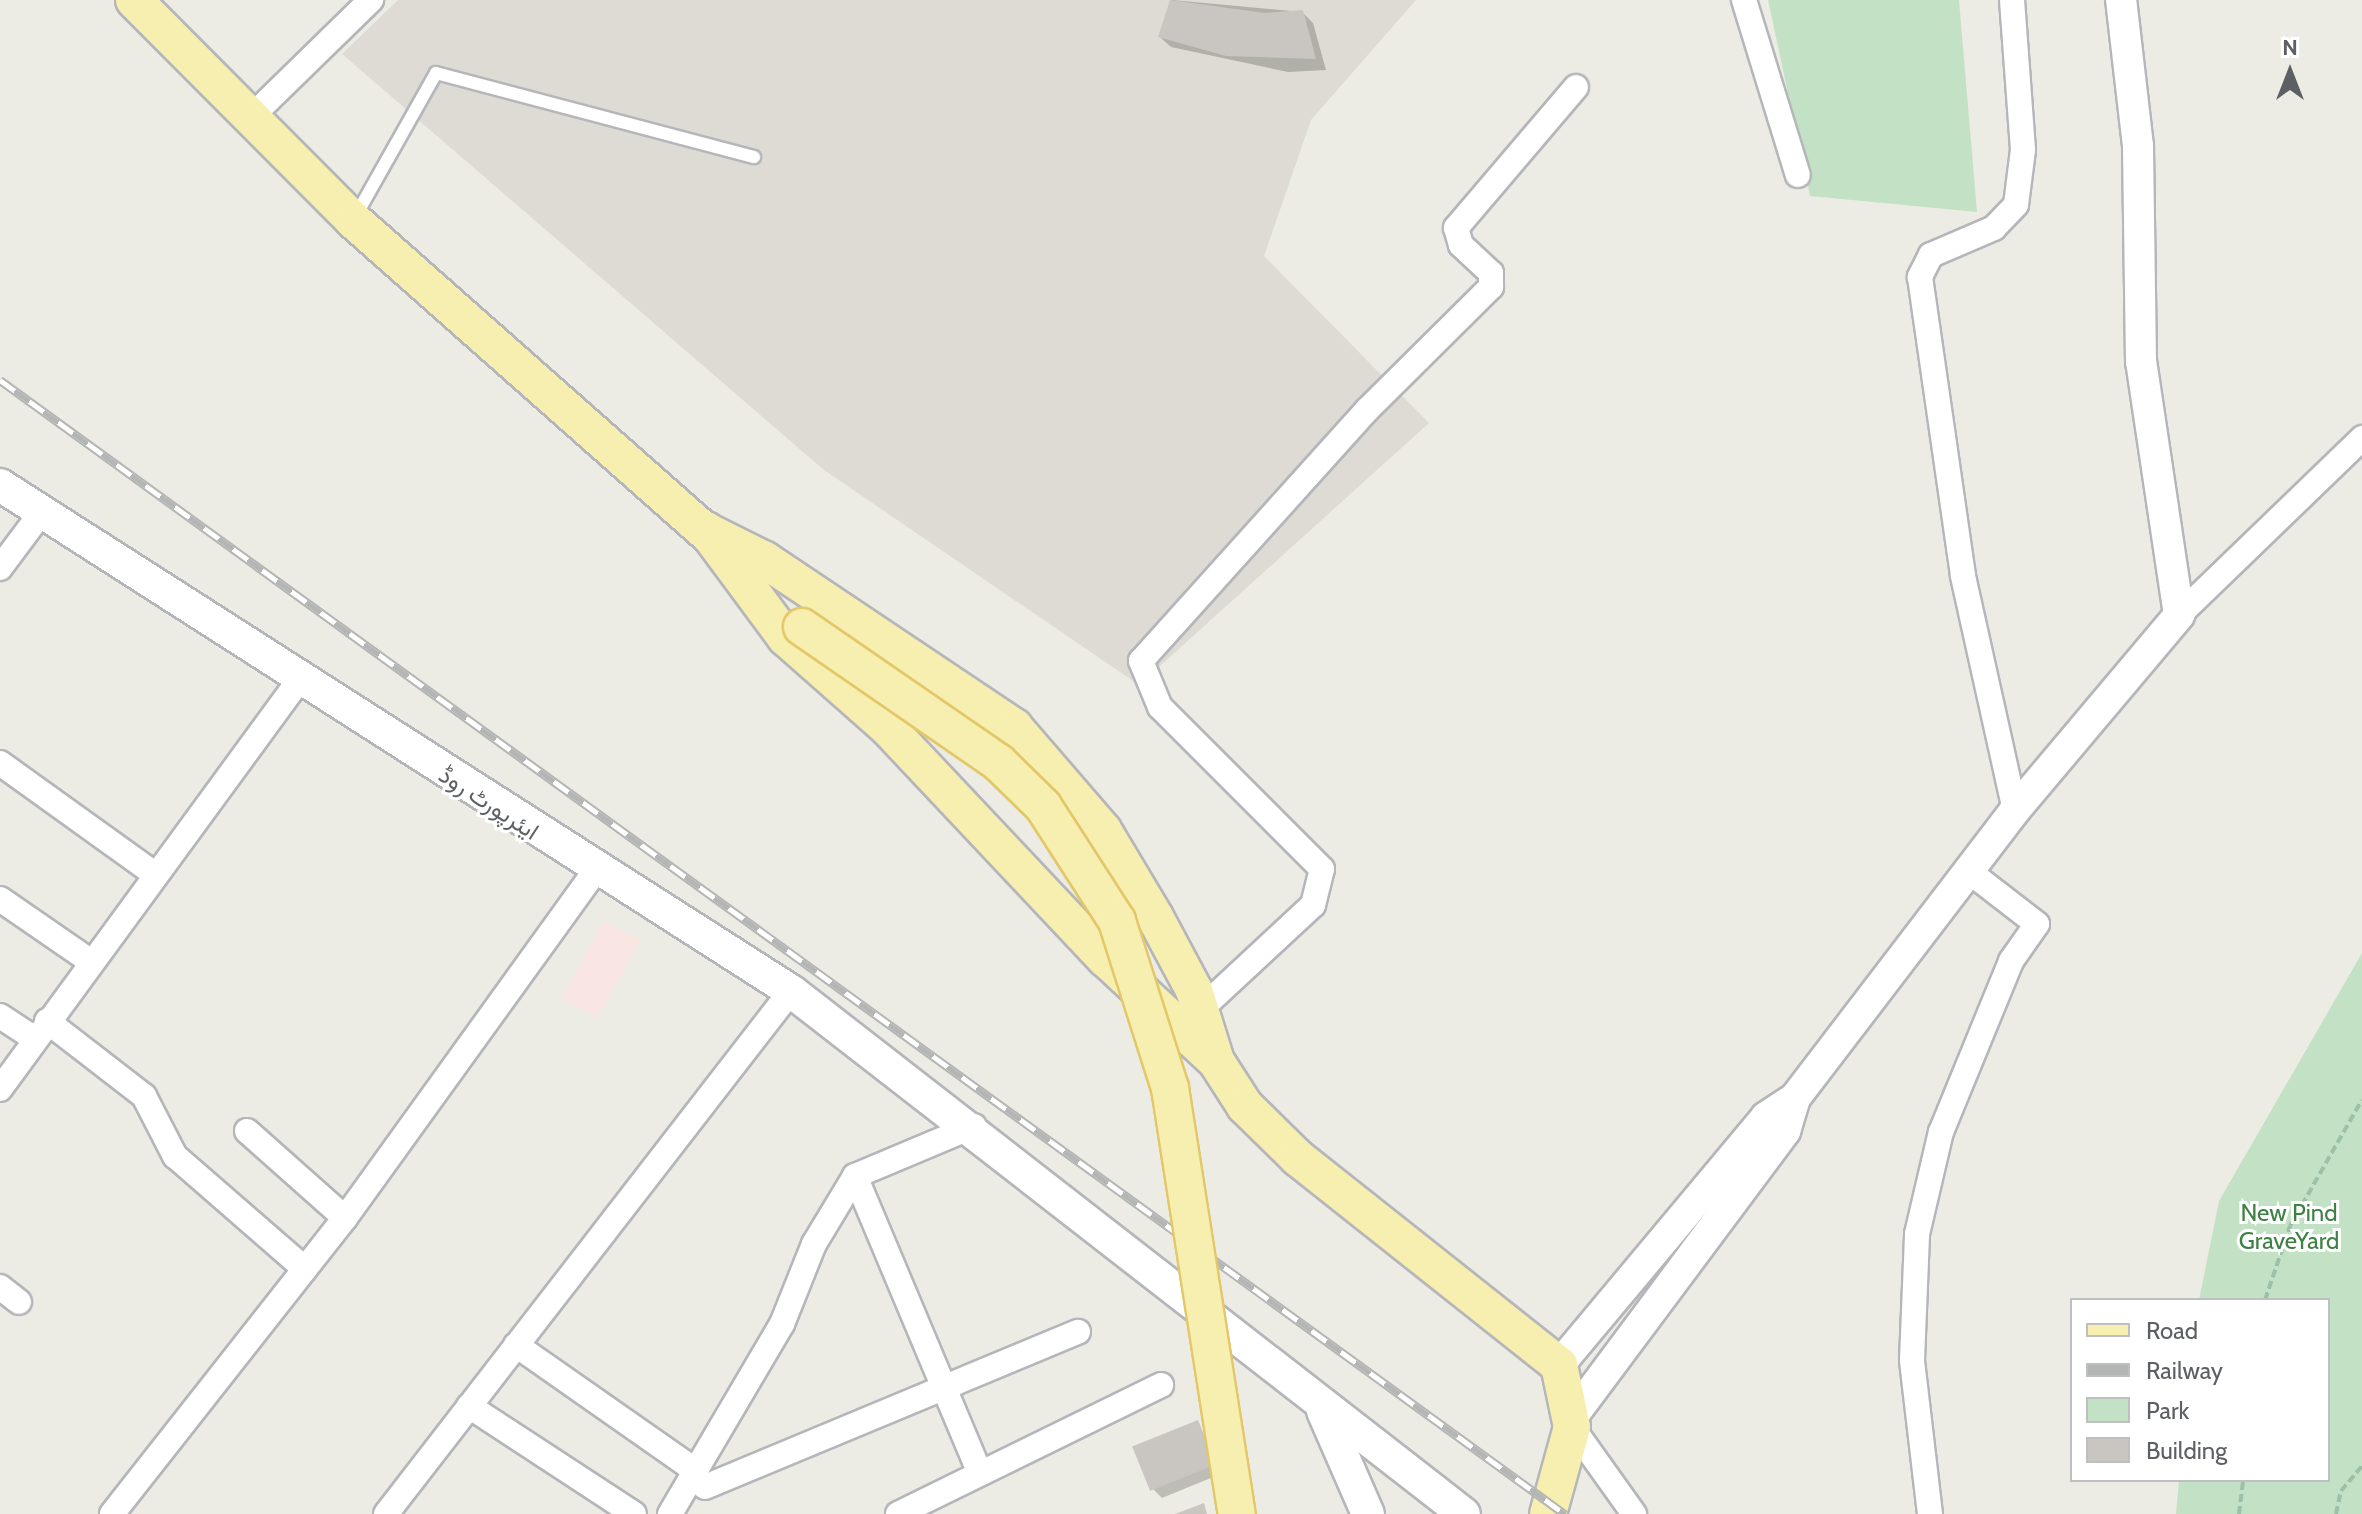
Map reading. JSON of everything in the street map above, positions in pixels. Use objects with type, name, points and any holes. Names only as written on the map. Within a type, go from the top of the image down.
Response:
[{"type":"main road","points":[[134,0],[353,220],[706,530],[802,627],[999,763],[1043,806],[1117,921],[1170,1088],[1237,1514]]},
{"type":"main road","name":"ایئرپورٹ روڈ","points":[[0,485],[595,872],[791,991],[974,1126],[1319,1404],[1464,1514]]},
{"type":"main road","points":[[706,530],[765,560],[1014,727],[1103,830],[1201,1009],[1216,1061]]},
{"type":"main road","points":[[706,530],[786,638],[887,727],[1105,958],[1216,1061],[1245,1106],[1298,1158],[1559,1365],[1572,1422],[1548,1514]]},
{"type":"main road","points":[[1319,1404],[1368,1514]]},
{"type":"main road","points":[[1356,1432],[1391,1514]]},
{"type":"street","points":[[251,117],[371,0]]},
{"type":"street","points":[[1744,0],[1798,175]]},
{"type":"street","points":[[2012,0],[2023,150],[2016,205],[1994,228],[1931,255],[1920,277],[1963,576],[2015,810]]},
{"type":"street","points":[[2121,0],[2138,146],[2141,362],[2179,615]]},
{"type":"street","points":[[1201,1009],[1313,905],[1322,869],[1160,707],[1141,661],[1367,410],[1491,287],[1491,273],[1461,245],[1456,228],[1576,87]]},
{"type":"street","points":[[1559,1365],[1766,1117],[1795,1098],[1971,873],[2015,810],[2179,615],[2362,438]]},
{"type":"street","points":[[0,568],[41,513]]},
{"type":"street","points":[[0,1089],[90,961],[300,679]]},
{"type":"street","points":[[0,763],[156,875]]},
{"type":"street","points":[[112,1514],[345,1218],[595,872]]},
{"type":"street","points":[[1930,1514],[1912,1360],[1917,1234],[1941,1132],[2011,961],[2037,924],[1971,873]]},
{"type":"street","points":[[0,899],[90,961]]},
{"type":"street","points":[[386,1514],[791,991]]},
{"type":"street","points":[[0,1016],[41,1030],[144,1096],[175,1156],[305,1269]]},
{"type":"street","points":[[1634,1514],[1572,1422],[1785,1131],[1795,1098]]},
{"type":"street","points":[[670,1514],[700,1479],[782,1324],[814,1244],[855,1176],[974,1126]]},
{"type":"street","points":[[247,1131],[345,1218]]},
{"type":"street","points":[[855,1176],[979,1471]]},
{"type":"street","points":[[700,1479],[1078,1332]]},
{"type":"street","points":[[516,1345],[700,1479]]},
{"type":"street","points":[[898,1514],[979,1471],[1161,1385]]},
{"type":"street","points":[[469,1406],[634,1514]]},
{"type":"lane","points":[[353,220],[436,73],[754,157]]},
{"type":"path","points":[[2266,1298],[2290,1226],[2362,1100]]},
{"type":"path","points":[[2336,1514],[2341,1491],[2362,1466]]},
{"type":"path","points":[[2239,1514],[2243,1482]]},
{"type":"shaded area","points":[[398,0],[1416,0],[1311,120],[1264,256],[1429,423],[1139,685],[824,470],[342,54]]},
{"type":"shaded area","points":[[604,921],[640,941],[597,1018],[561,998]]},
{"type":"green space","points":[[1768,0],[1959,0],[1977,212],[1810,196]]},
{"type":"green space","name":"New Pind GraveYard","points":[[2362,953],[2362,1514],[2176,1514],[2179,1482],[2330,1482],[2330,1298],[2199,1298],[2219,1201]]},
{"type":"building","points":[[1170,0],[1265,13],[1303,10],[1316,59],[1226,56],[1158,37]]},
{"type":"building","points":[[1198,1420],[1216,1465],[1150,1491],[1132,1447]]},
{"type":"building","points":[[1204,1503],[1207,1514],[1175,1514]]},
{"type":"railway","points":[[0,380],[1565,1514]]}]
